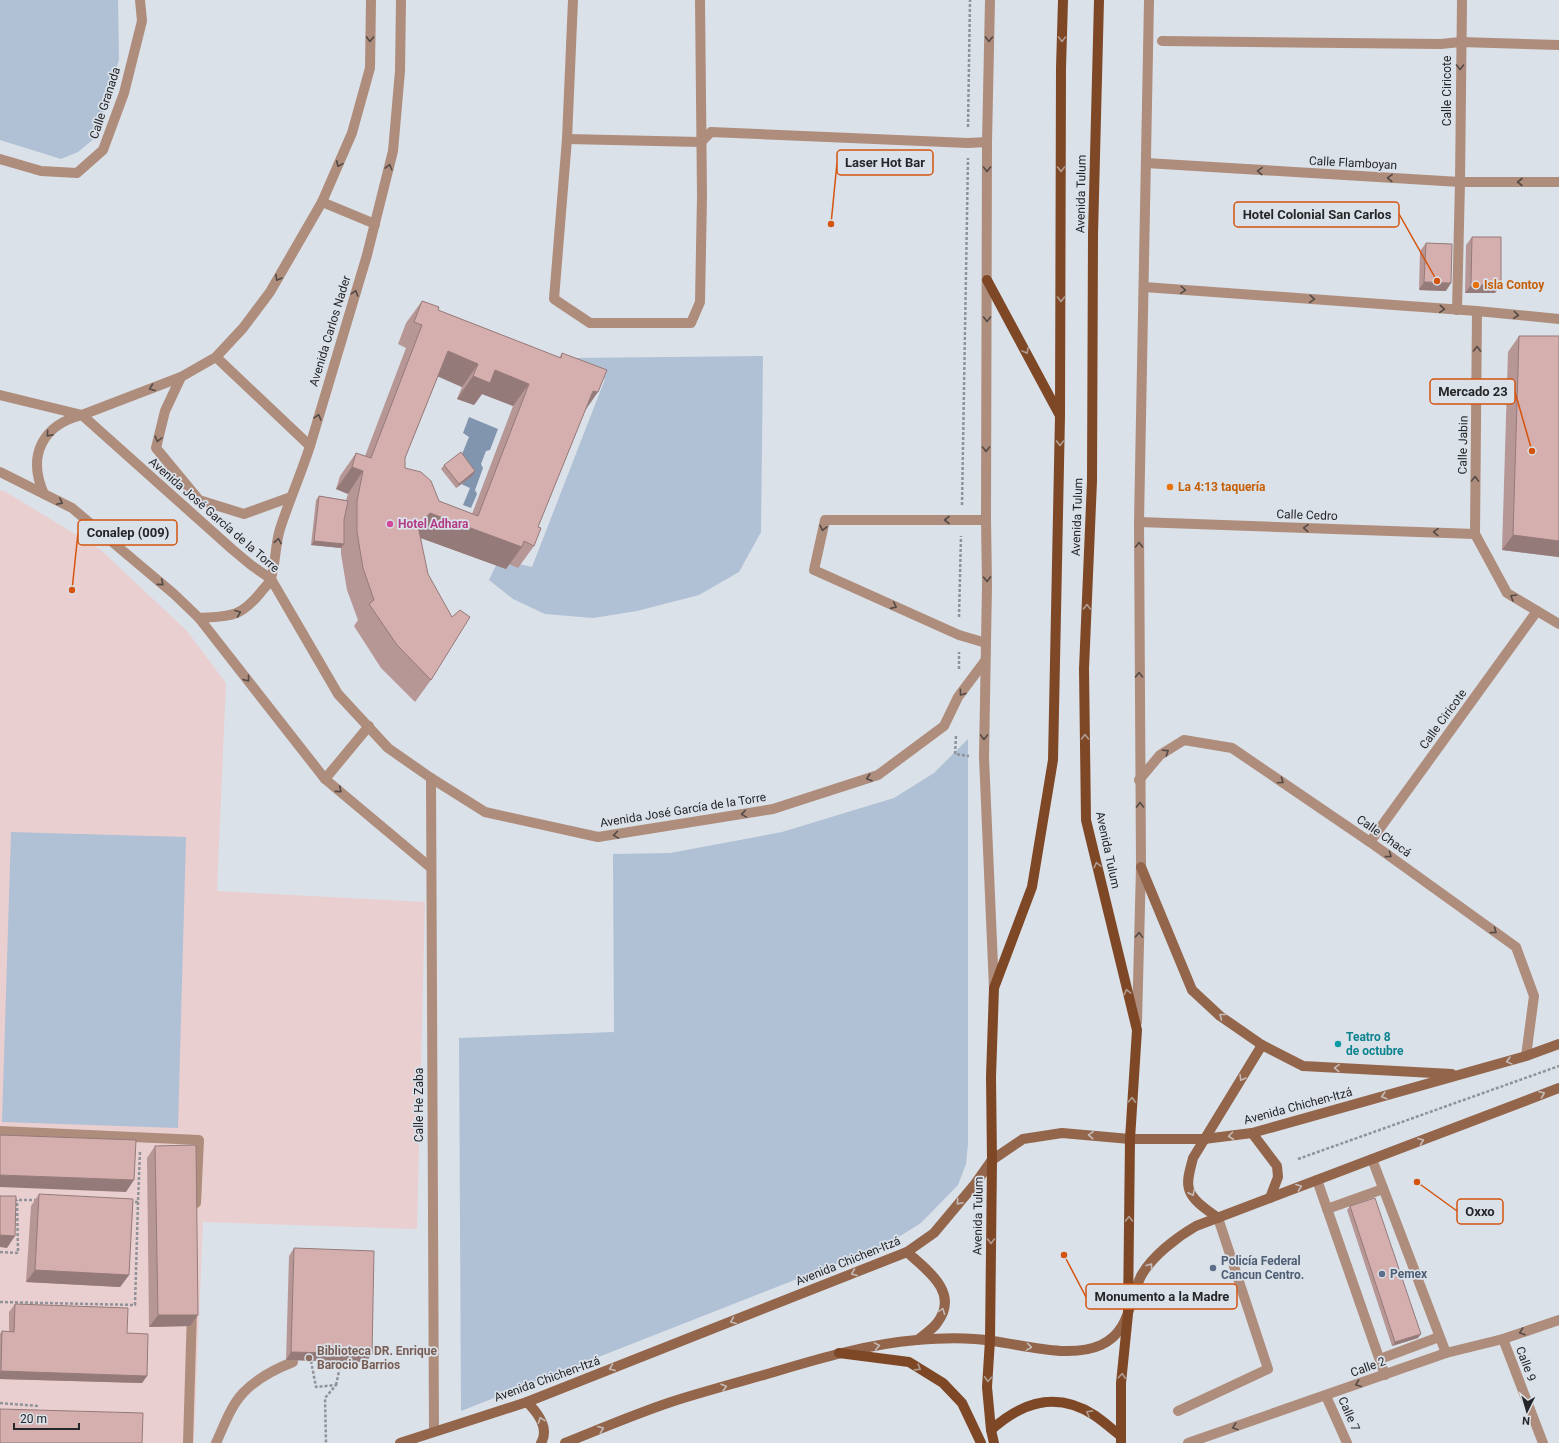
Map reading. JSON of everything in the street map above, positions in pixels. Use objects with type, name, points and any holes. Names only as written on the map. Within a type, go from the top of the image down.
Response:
[{"type":"main road","name":"Avenida Tulum","points":[[994,1443],[991,1430],[987,1387],[990,1340],[992,1160],[991,1077],[994,988],[1032,887],[1053,760],[1060,416],[1061,68],[1063,0]]},
{"type":"main road","name":"Avenida Tulum","points":[[1100,0],[1093,234],[1092,480],[1084,668],[1086,820],[1137,1030],[1130,1139],[1128,1314],[1121,1383],[1121,1439]]},
{"type":"main road","points":[[987,280],[1060,416]]},
{"type":"main road","points":[[1141,867],[1192,990],[1220,1016],[1262,1045],[1302,1066],[1460,1074]]},
{"type":"main road","name":"Avenida Chichen-Itzá","points":[[400,1443],[527,1402],[907,1252],[934,1233],[975,1184],[992,1160],[1023,1139],[1062,1133],[1130,1139],[1204,1139],[1252,1133],[1526,1056],[1559,1044]]},
{"type":"main road","points":[[1218,1218],[1194,1198],[1189,1189],[1188,1179],[1193,1158],[1262,1045]]},
{"type":"main road","points":[[565,1443],[671,1402],[839,1353],[918,1340],[990,1340],[1037,1348],[1067,1350],[1088,1349],[1103,1344],[1120,1331],[1142,1276],[1158,1256],[1179,1236],[1196,1226],[1559,1088]]},
{"type":"main road","points":[[1252,1133],[1277,1166],[1278,1177],[1270,1198]]},
{"type":"main road","points":[[907,1252],[936,1278],[946,1300],[944,1310],[937,1324],[918,1340]]},
{"type":"main road","points":[[839,1353],[909,1362],[943,1384],[962,1403],[981,1443]]},
{"type":"main road","points":[[991,1430],[1005,1417],[1025,1407],[1041,1402],[1058,1401],[1077,1406],[1094,1415],[1121,1439]]},
{"type":"main road","points":[[527,1402],[538,1413],[543,1428],[543,1440],[541,1443]]},
{"type":"street","name":"Calle Granada","points":[[0,158],[41,171],[77,173],[103,150],[124,93],[135,50],[142,21],[140,0]]},
{"type":"street","points":[[44,494],[38,482],[36,469],[37,456],[41,444],[49,433],[58,425],[70,418],[82,415],[181,377],[216,357],[243,328],[270,292],[322,202],[352,132],[370,68],[371,0]]},
{"type":"street","name":"Avenida Carlos Nader","points":[[199,618],[230,616],[243,611],[253,602],[271,579],[278,536],[310,446],[375,224],[393,151],[400,71],[401,0]]},
{"type":"street","points":[[573,0],[567,139],[554,299],[590,323],[691,323],[700,302],[700,0]]},
{"type":"street","name":"Avenida Tulum","points":[[990,0],[987,142],[987,584],[984,757],[994,988]]},
{"type":"street","name":"Avenida Tulum","points":[[1137,1030],[1141,867],[1139,780],[1139,522],[1149,0]]},
{"type":"street","name":"Calle Ciricote","points":[[1458,310],[1460,42],[1462,0]]},
{"type":"street","points":[[1162,41],[1441,44],[1460,42],[1559,45]]},
{"type":"street","points":[[567,139],[701,142],[711,132],[968,143],[987,142]]},
{"type":"street","name":"Calle Flamboyan","points":[[1146,164],[1460,182],[1559,182]]},
{"type":"street","points":[[322,202],[375,224]]},
{"type":"street","points":[[1144,287],[1477,311],[1559,319]]},
{"type":"street","name":"Calle Jabin","points":[[1477,311],[1475,534],[1507,593],[1559,624]]},
{"type":"street","points":[[216,357],[310,446]]},
{"type":"street","points":[[181,377],[166,411],[156,448],[199,500],[244,514],[291,497]]},
{"type":"street","name":"Avenida José García de la Torre","points":[[0,395],[82,415],[251,566],[271,579],[338,694],[388,748],[431,778],[485,812],[598,838],[773,809],[878,775],[944,726],[958,697],[985,661]]},
{"type":"street","points":[[0,472],[72,508],[174,594],[199,618],[325,779],[430,867]]},
{"type":"street","points":[[986,520],[825,520],[814,570],[959,635],[986,643]]},
{"type":"street","name":"Calle Cedro","points":[[1139,522],[1475,534]]},
{"type":"street","name":"Calle Ciricote","points":[[1370,842],[1537,611]]},
{"type":"street","points":[[325,779],[369,726]]},
{"type":"street","name":"Calle Chacá","points":[[1139,780],[1160,755],[1184,740],[1232,748],[1370,842],[1516,947],[1534,996],[1526,1056]]},
{"type":"street","name":"Calle He Zaba","points":[[431,778],[430,867],[434,1432]]},
{"type":"street","points":[[0,1131],[199,1140],[196,1212]]},
{"type":"street","points":[[1372,1159],[1446,1353]]},
{"type":"street","points":[[1317,1180],[1385,1375]]},
{"type":"street","points":[[1327,1209],[1383,1189]]},
{"type":"street","points":[[1178,1411],[1268,1369],[1218,1218]]},
{"type":"street","points":[[188,1443],[193,1300]]},
{"type":"street","name":"Calle 2","points":[[1188,1443],[1446,1353],[1503,1338],[1559,1320]]},
{"type":"street","points":[[1380,1359],[1439,1337]]},
{"type":"street","name":"Calle 9","points":[[1503,1338],[1543,1443]]},
{"type":"street","points":[[216,1443],[228,1415],[242,1394],[260,1379],[277,1368],[293,1362]]},
{"type":"street","name":"Calle 7","points":[[1326,1396],[1347,1443]]},
{"type":"path","points":[[958,697],[970,0]]},
{"type":"path","points":[[956,733],[955,754],[984,757]]},
{"type":"path","points":[[1298,1159],[1559,1066]]},
{"type":"path","points":[[0,1302],[135,1305],[141,1137]]},
{"type":"path","points":[[11,1200],[40,1200]]},
{"type":"path","points":[[0,1252],[18,1253],[17,1200]]},
{"type":"path","points":[[123,1202],[138,1202]]},
{"type":"path","points":[[311,1361],[316,1387],[336,1385]]},
{"type":"path","points":[[326,1443],[325,1398],[336,1385],[341,1362]]},
{"type":"path","points":[[0,1403],[38,1406]]},
{"type":"shaded area","points":[[0,0],[118,0],[119,59],[108,102],[95,138],[78,152],[61,159],[0,140]]},
{"type":"shaded area","points":[[763,356],[761,532],[739,572],[699,595],[637,611],[593,618],[545,614],[513,599],[489,580],[499,559],[532,567],[605,379],[571,358]]},
{"type":"shaded area","points":[[469,417],[498,429],[490,450],[486,451],[481,464],[483,468],[475,490],[477,494],[471,508],[463,505],[470,488],[461,484],[472,475],[460,459],[469,437],[463,433]]},
{"type":"shaded area","points":[[0,490],[6,492],[101,550],[187,631],[226,683],[217,891],[425,902],[417,1229],[203,1222],[194,1443],[0,1443]]},
{"type":"shaded area","points":[[968,739],[968,1144],[966,1164],[958,1185],[921,1223],[889,1243],[461,1411],[459,1038],[614,1032],[613,854],[670,853],[782,832],[894,798],[934,773]]},
{"type":"shaded area","points":[[11,832],[186,837],[178,1128],[2,1122]]},
{"type":"building","points":[[1472,237],[1501,237],[1501,285],[1471,285]]},
{"type":"building","points":[[1426,243],[1452,244],[1451,283],[1424,282]]},
{"type":"building","points":[[422,301],[439,307],[438,310],[561,358],[562,353],[607,370],[598,392],[593,391],[538,527],[541,528],[534,546],[524,541],[522,547],[430,513],[418,526],[428,574],[452,617],[460,610],[470,617],[431,680],[397,645],[369,604],[374,600],[363,568],[357,532],[357,501],[363,471],[352,467],[356,453],[371,458],[422,325],[414,322]],"holes":[[[448,351],[478,364],[473,376],[490,383],[495,370],[529,384],[478,516],[439,501],[431,481],[421,472],[405,468],[405,458]]]},
{"type":"building","points":[[1519,336],[1559,336],[1559,541],[1513,535]]},
{"type":"building","points":[[461,452],[475,471],[459,484],[444,465]]},
{"type":"building","points":[[319,496],[348,501],[344,520],[344,544],[314,541]]},
{"type":"building","points":[[0,1135],[136,1140],[134,1180],[0,1175]]},
{"type":"building","points":[[196,1145],[198,1315],[158,1315],[155,1146]]},
{"type":"building","points":[[39,1194],[133,1199],[129,1275],[35,1270]]},
{"type":"building","points":[[0,1196],[16,1196],[15,1236],[0,1235]]},
{"type":"building","name":"Pemex","points":[[1375,1198],[1421,1334],[1395,1342],[1350,1206]]},
{"type":"building","points":[[294,1248],[374,1251],[372,1354],[291,1352]]},
{"type":"building","points":[[15,1304],[128,1308],[127,1333],[148,1334],[147,1376],[1,1371],[2,1331],[14,1332]]},
{"type":"building","points":[[0,1409],[143,1413],[142,1443],[0,1443]]},
{"type":"place","name":"Laser Hot Bar","points":[[831,224]]},
{"type":"place","name":"Hotel Colonial San Carlos","points":[[1437,281]]},
{"type":"place","name":"Isla Contoy","points":[[1476,285]]},
{"type":"place","name":"Mercado 23","points":[[1532,451]]},
{"type":"place","name":"La 4:13 taquería","points":[[1170,487]]},
{"type":"place","name":"Hotel Adhara","points":[[390,524]]},
{"type":"place","name":"Conalep (009)","points":[[72,590]]},
{"type":"place","name":"Teatro 8 de octubre","points":[[1338,1044]]},
{"type":"place","name":"Oxxo","points":[[1417,1182]]},
{"type":"place","name":"Monumento a la Madre","points":[[1064,1255]]},
{"type":"place","name":"Policía Federal Cancun Centro.","points":[[1213,1268]]},
{"type":"place","name":"Pemex","points":[[1382,1274]]},
{"type":"place","name":"Biblioteca DR. Enrique Barocio Barrios","points":[[309,1358]]}]
